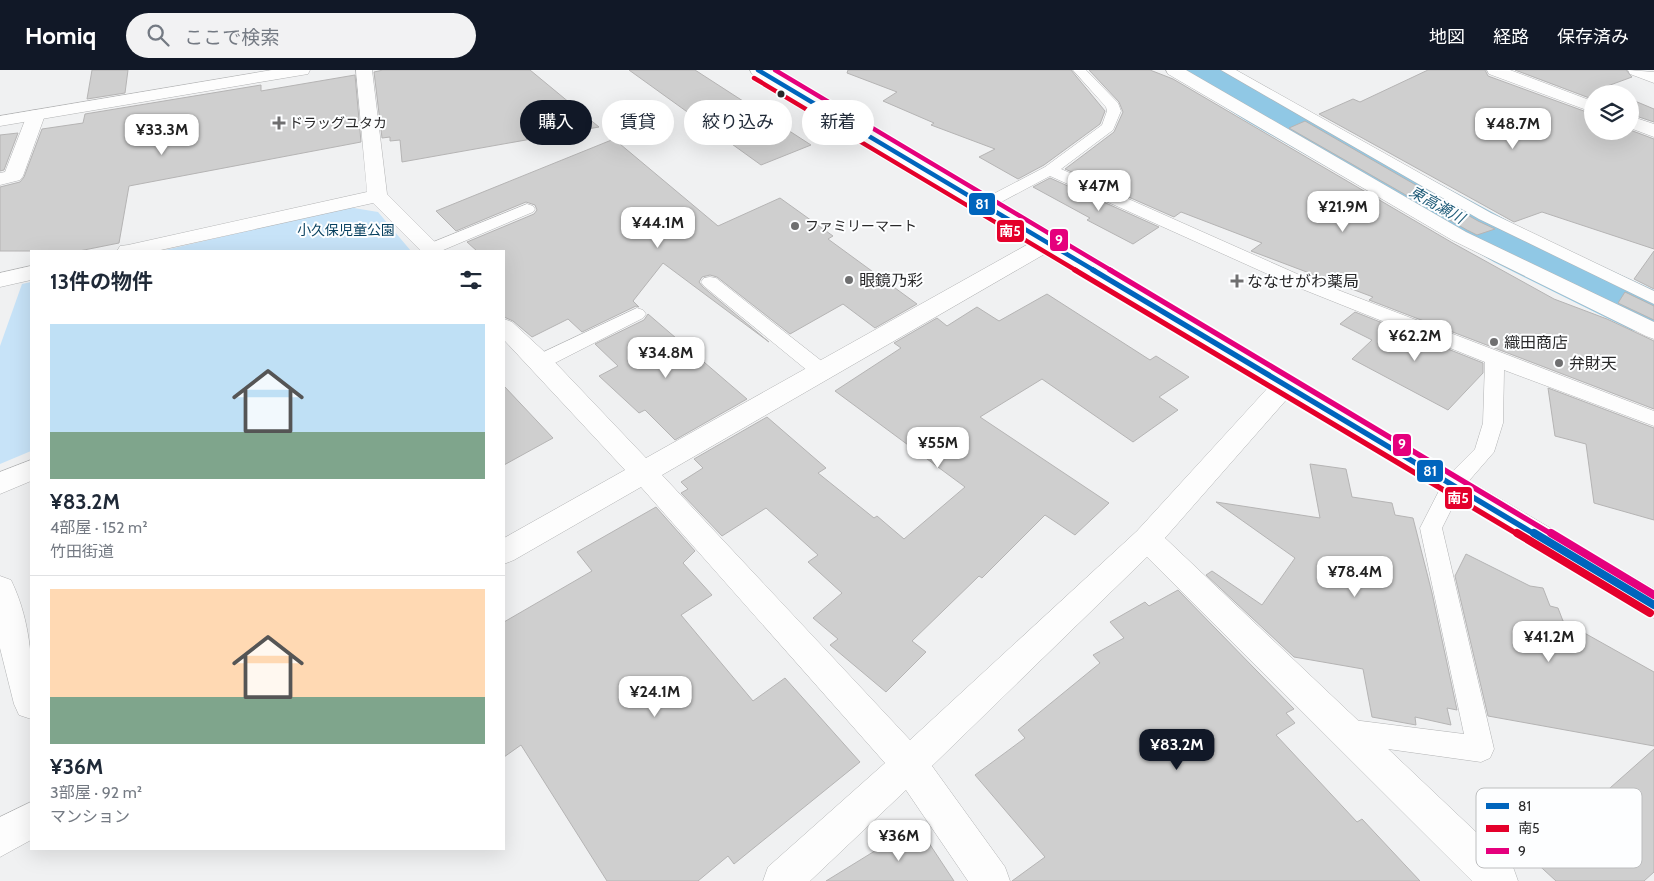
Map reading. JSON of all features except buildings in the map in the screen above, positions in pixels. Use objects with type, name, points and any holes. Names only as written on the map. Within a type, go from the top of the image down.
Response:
[{"type":"main road","points":[[0,121],[302,70]]},
{"type":"main road","points":[[364,70],[377,196],[433,250]]},
{"type":"main road","points":[[758,70],[1654,605]]},
{"type":"main road","points":[[1174,70],[1459,236],[1654,331]]},
{"type":"main road","points":[[1495,70],[1584,104]]},
{"type":"main road","points":[[1636,70],[1654,78]]},
{"type":"main road","points":[[1526,81],[1542,74]]},
{"type":"main road","points":[[0,179],[13,176],[36,115]]},
{"type":"main road","points":[[1639,124],[1654,130]]},
{"type":"main road","points":[[133,250],[377,196]]},
{"type":"main road","points":[[505,551],[1047,243]]},
{"type":"main road","points":[[0,280],[30,273]]},
{"type":"main road","points":[[505,328],[540,362],[643,472],[909,764],[991,881]]},
{"type":"main road","points":[[782,881],[1147,539],[1285,385]]},
{"type":"main road","points":[[0,483],[30,470]]},
{"type":"main road","points":[[1147,539],[1476,858]]},
{"type":"main road","points":[[0,589],[30,700]]},
{"type":"main road","points":[[0,838],[30,821]]},
{"type":"main road","points":[[1487,868],[1500,881]]},
{"type":"lane","points":[[984,205],[1050,170],[1108,127],[1114,111],[1113,106],[1079,70]]},
{"type":"lane","points":[[1226,70],[1485,216],[1654,298]]},
{"type":"lane","points":[[1050,170],[1298,281],[1495,359],[1654,419]]},
{"type":"lane","points":[[433,250],[528,210]]},
{"type":"lane","points":[[710,282],[820,371]]},
{"type":"lane","points":[[540,362],[638,314]]},
{"type":"lane","points":[[1345,731],[1481,749],[1432,528],[1453,485],[1484,452],[1493,423],[1495,359]]},
{"type":"green space","name":"小久保児童公園","points":[[348,207],[378,212],[410,250],[165,250]]},
{"type":"green space","points":[[30,282],[30,451],[0,464],[0,346],[22,284]]},
{"type":"waterway","name":"東高瀬川","points":[[1198,70],[1266,111],[1515,249],[1654,315]]},
{"type":"transit line","name":"81","points":[[758,70],[1654,605]]},
{"type":"transit line","name":"9","points":[[775,70],[1654,595]]},
{"type":"transit line","name":"南5","points":[[754,78],[1650,613]]},
{"type":"place","name":"ドラッグユタカ","points":[[279,123]]},
{"type":"place","name":"ファミリーマート","points":[[795,226]]},
{"type":"place","name":"眼鏡乃彩","points":[[849,280]]},
{"type":"place","name":"ななせがわ薬局","points":[[1237,281]]},
{"type":"place","name":"織田商店","points":[[1494,342]]},
{"type":"place","name":"弁財天","points":[[1559,363]]}]
